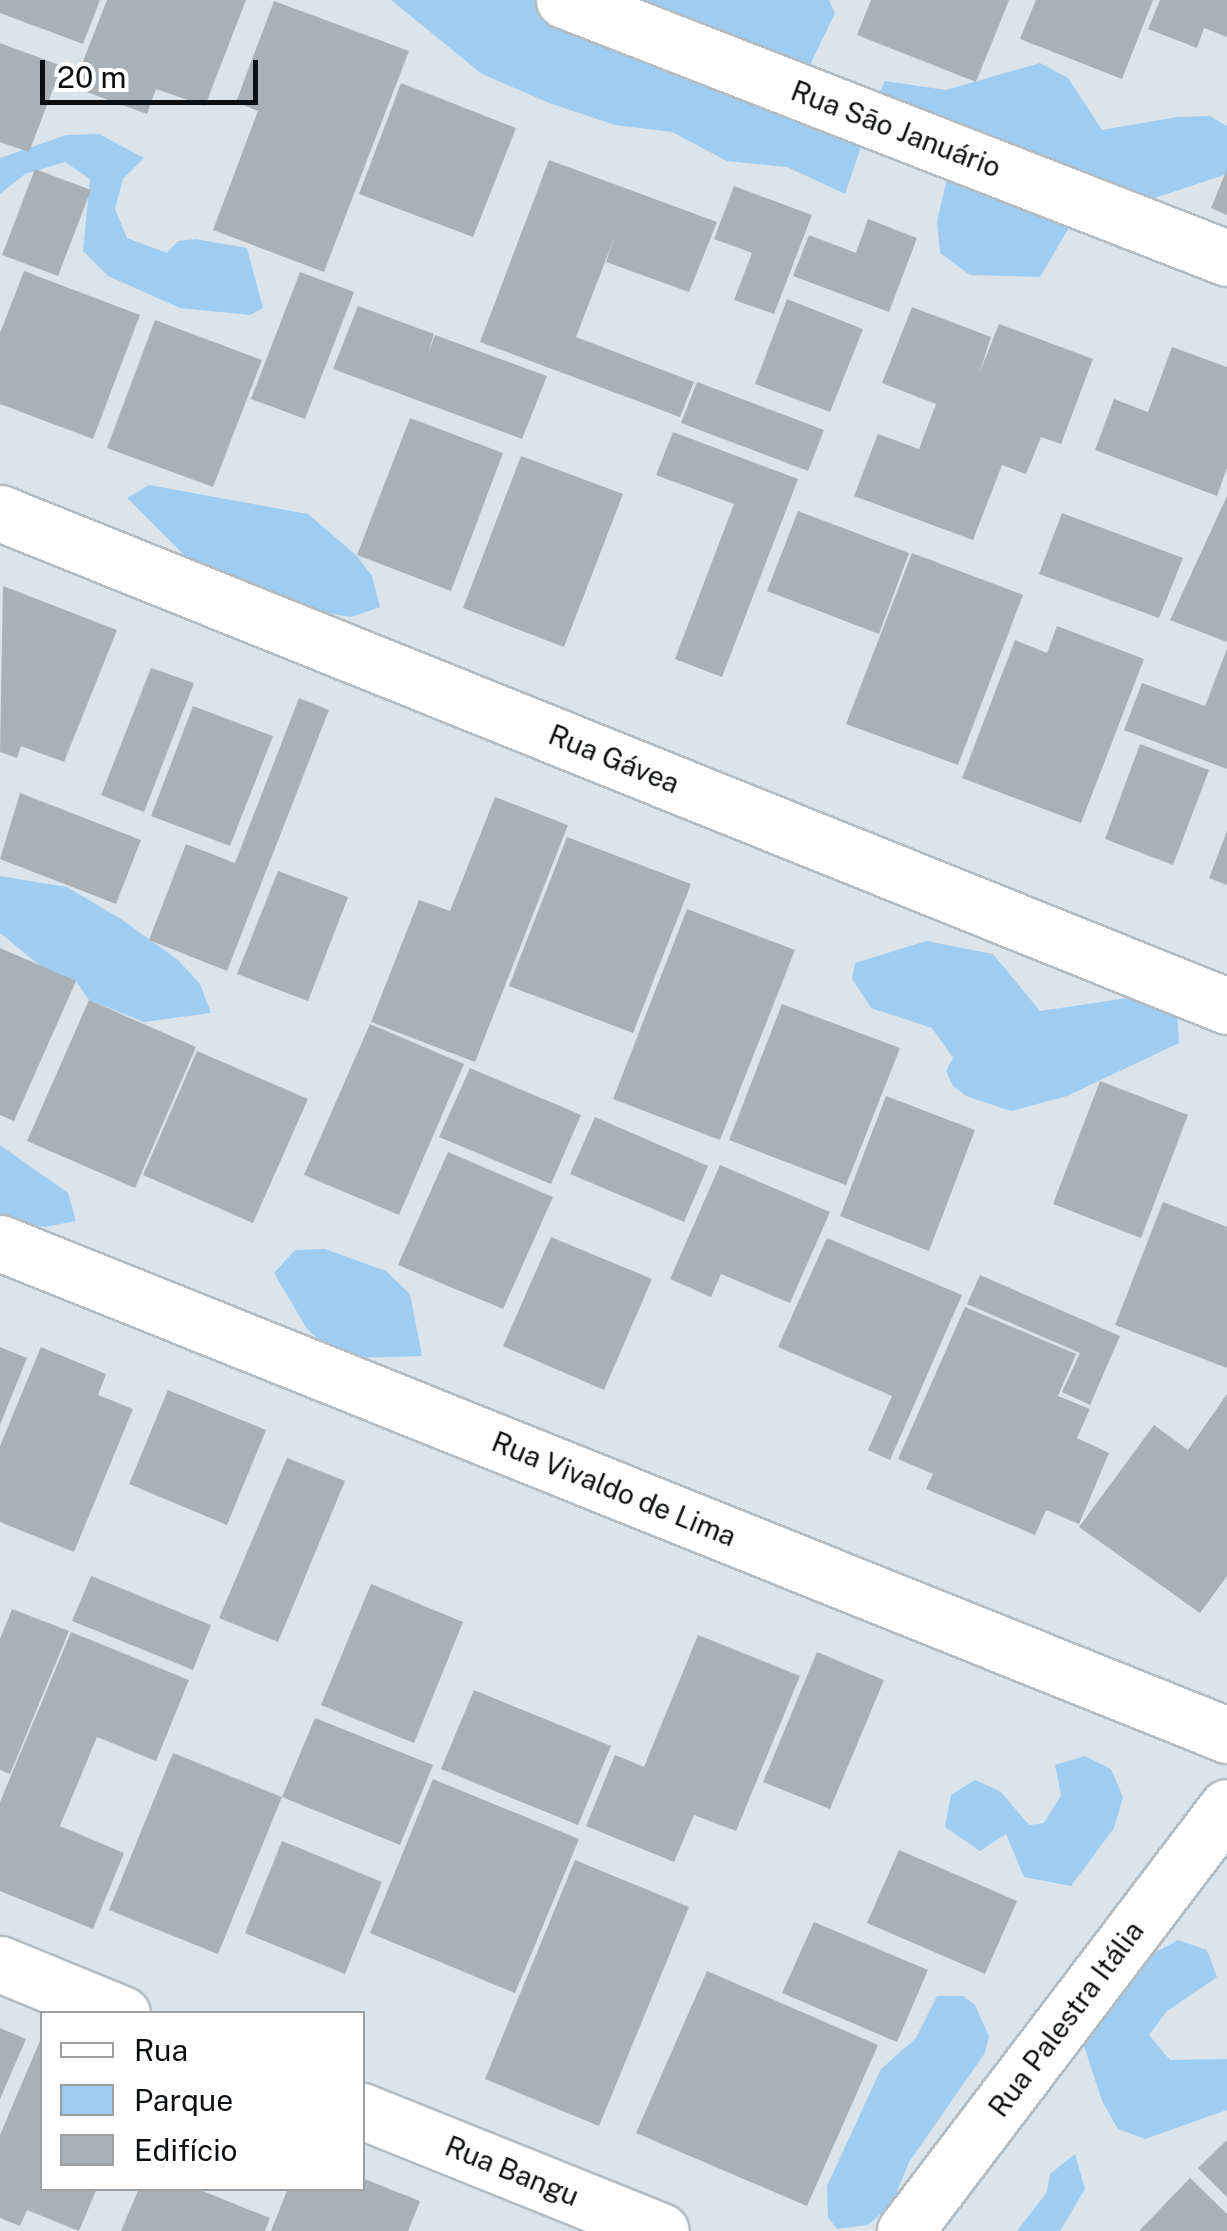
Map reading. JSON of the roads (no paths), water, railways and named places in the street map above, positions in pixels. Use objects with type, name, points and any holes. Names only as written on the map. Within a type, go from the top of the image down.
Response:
[{"type":"street","name":"Rua São Januário","points":[[564,0],[1227,258]]},
{"type":"street","name":"Rua Gávea","points":[[0,512],[1227,1006]]},
{"type":"street","name":"Rua Vivaldo de Lima","points":[[0,1243],[1227,1736]]},
{"type":"street","name":"Rua Palestra Itália","points":[[905,2231],[1227,1807]]},
{"type":"street","points":[[0,1964],[115,2011]]},
{"type":"street","name":"Rua Bangu","points":[[365,2111],[660,2231]]}]
